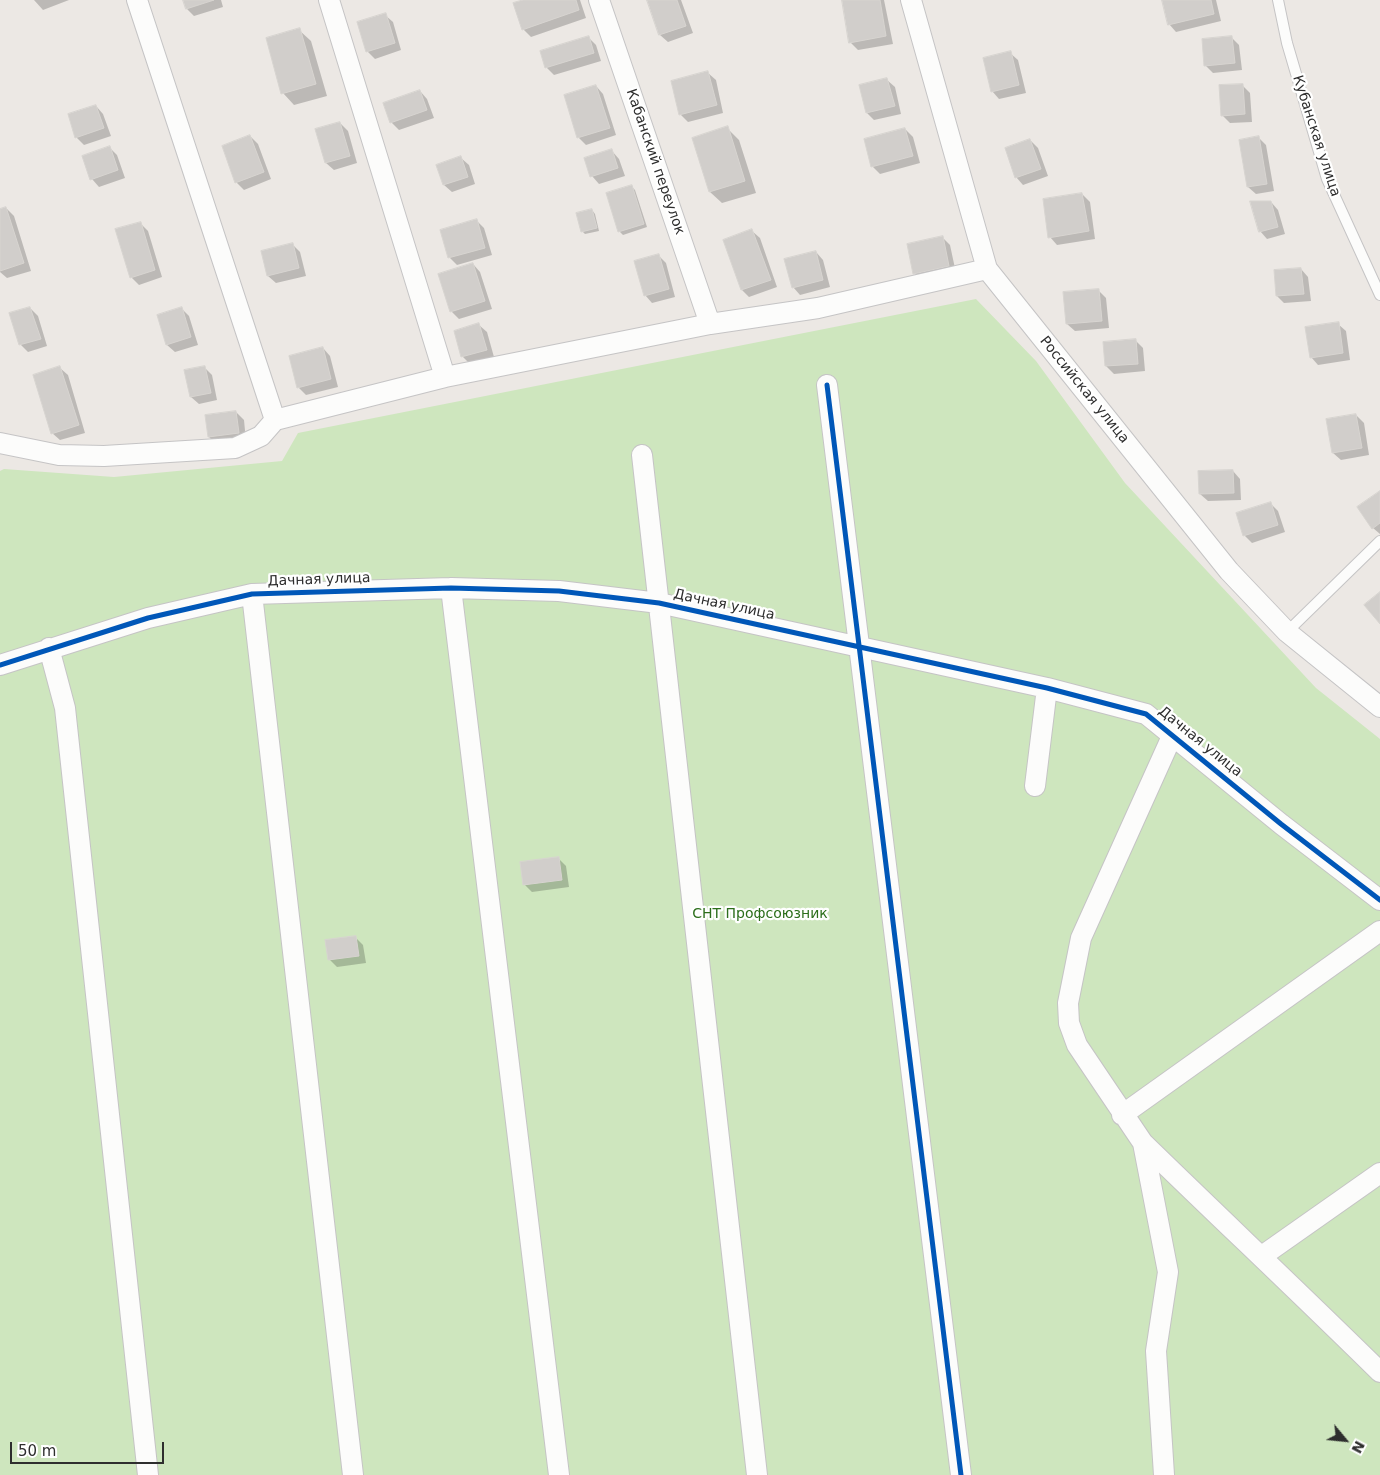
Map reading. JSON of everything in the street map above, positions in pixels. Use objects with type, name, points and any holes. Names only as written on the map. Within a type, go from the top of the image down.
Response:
[{"type":"street","points":[[137,0],[275,420]]},
{"type":"street","points":[[330,0],[446,377]]},
{"type":"street","name":"Кабанский переулок","points":[[599,0],[710,324]]},
{"type":"street","name":"Российская улица","points":[[911,0],[987,269],[1229,571],[1288,632],[1380,707]]},
{"type":"street","points":[[0,443],[59,455],[104,456],[235,448],[261,436],[275,420],[446,377],[710,324],[818,308],[987,269]]},
{"type":"street","points":[[827,385],[961,1475]]},
{"type":"street","points":[[642,455],[757,1475]]},
{"type":"street","points":[[451,588],[559,1475]]},
{"type":"street","name":"Дачная улица","points":[[0,665],[148,618],[252,594],[451,588],[559,591],[659,603],[858,645],[1046,688],[1146,714],[1173,734],[1281,824],[1380,900]]},
{"type":"street","points":[[252,594],[353,1475]]},
{"type":"street","points":[[49,648],[65,708],[148,1475]]},
{"type":"street","points":[[1035,786],[1046,688]]},
{"type":"street","points":[[1173,734],[1081,938],[1068,1003],[1069,1022],[1077,1045],[1122,1115],[1143,1143],[1380,1372]]},
{"type":"street","points":[[1122,1115],[1380,931]]},
{"type":"street","points":[[1143,1143],[1168,1272],[1156,1351],[1164,1475]]},
{"type":"street","points":[[1262,1256],[1380,1173]]},
{"type":"lane","name":"Кубанская улица","points":[[1278,0],[1287,43],[1327,179],[1380,295]]},
{"type":"lane","points":[[1288,632],[1380,540]]},
{"type":"green space","name":"СНТ Профсоюзник","points":[[976,299],[1036,361],[1125,483],[1316,688],[1380,739],[1380,1475],[0,1475],[0,471],[4,469],[114,477],[282,461],[298,433]]},
{"type":"building","points":[[183,0],[214,0],[186,9]]},
{"type":"building","points":[[523,0],[576,0],[579,10],[522,30],[513,3]]},
{"type":"building","points":[[647,0],[677,0],[686,26],[659,35]]},
{"type":"building","points":[[842,0],[880,0],[886,36],[849,43]]},
{"type":"building","points":[[1162,0],[1211,0],[1214,14],[1168,25]]},
{"type":"building","points":[[386,13],[395,43],[366,52],[357,22]]},
{"type":"building","points":[[300,28],[316,84],[281,94],[266,38]]},
{"type":"building","points":[[589,36],[594,53],[545,68],[540,51]]},
{"type":"building","points":[[1232,36],[1235,63],[1204,66],[1202,39]]},
{"type":"building","points":[[1011,51],[1019,85],[991,92],[983,58]]},
{"type":"building","points":[[708,71],[717,105],[679,115],[671,81]]},
{"type":"building","points":[[887,78],[895,106],[866,113],[859,85]]},
{"type":"building","points":[[1243,84],[1245,114],[1221,116],[1219,85]]},
{"type":"building","points":[[596,85],[610,128],[577,138],[564,95]]},
{"type":"building","points":[[420,90],[427,110],[390,123],[383,103]]},
{"type":"building","points":[[96,105],[104,128],[75,138],[68,114]]},
{"type":"building","points":[[340,122],[350,156],[325,163],[315,129]]},
{"type":"building","points":[[728,126],[745,181],[709,192],[692,138]]},
{"type":"building","points":[[905,128],[913,156],[871,167],[864,139]]},
{"type":"building","points":[[250,135],[264,172],[235,183],[222,146]]},
{"type":"building","points":[[1259,136],[1267,184],[1247,187],[1239,140]]},
{"type":"building","points":[[1030,139],[1041,169],[1015,178],[1005,148]]},
{"type":"building","points":[[110,146],[118,170],[90,180],[82,156]]},
{"type":"building","points":[[612,149],[618,168],[590,177],[584,158]]},
{"type":"building","points":[[461,156],[468,177],[443,185],[436,165]]},
{"type":"building","points":[[632,185],[644,224],[618,232],[606,193]]},
{"type":"building","points":[[1082,193],[1089,231],[1048,238],[1043,199]]},
{"type":"building","points":[[1250,201],[1271,201],[1278,227],[1259,232]]},
{"type":"building","points":[[6,207],[24,263],[0,271],[0,209]]},
{"type":"building","points":[[592,209],[597,228],[581,232],[576,213]]},
{"type":"building","points":[[477,219],[485,248],[448,258],[440,230]]},
{"type":"building","points":[[141,222],[155,270],[130,278],[115,229]]},
{"type":"building","points":[[752,229],[771,280],[741,290],[723,240]]},
{"type":"building","points":[[943,236],[949,266],[913,274],[907,244]]},
{"type":"building","points":[[293,243],[299,268],[267,276],[261,251]]},
{"type":"building","points":[[816,251],[823,280],[792,288],[784,259]]},
{"type":"building","points":[[659,254],[669,289],[644,296],[634,261]]},
{"type":"building","points":[[473,263],[485,301],[450,312],[438,274]]},
{"type":"building","points":[[1301,268],[1304,294],[1276,296],[1274,270]]},
{"type":"building","points":[[1099,289],[1102,321],[1066,324],[1063,292]]},
{"type":"building","points":[[30,307],[41,339],[19,345],[9,313]]},
{"type":"building","points":[[182,307],[191,337],[166,345],[157,315]]},
{"type":"building","points":[[1339,322],[1343,353],[1310,358],[1305,327]]},
{"type":"building","points":[[479,323],[487,350],[461,357],[454,331]]},
{"type":"building","points":[[1136,339],[1138,364],[1105,366],[1103,342]]},
{"type":"building","points":[[323,347],[331,379],[297,388],[289,356]]},
{"type":"building","points":[[60,366],[79,425],[51,434],[33,375]]},
{"type":"building","points":[[205,366],[211,393],[190,397],[184,370]]},
{"type":"building","points":[[236,411],[239,433],[208,437],[205,415]]},
{"type":"building","points":[[1356,414],[1362,448],[1332,453],[1326,419]]},
{"type":"building","points":[[1233,470],[1234,493],[1199,494],[1198,471]]},
{"type":"building","points":[[1380,491],[1380,523],[1372,529],[1357,507]]},
{"type":"building","points":[[1271,502],[1278,525],[1243,536],[1236,513]]},
{"type":"building","points":[[1380,592],[1380,624],[1364,605]]},
{"type":"building","points":[[559,857],[562,880],[523,885],[520,862]]},
{"type":"building","points":[[356,936],[359,956],[328,960],[325,940]]},
{"type":"cycle path","points":[[827,385],[961,1475]]},
{"type":"cycle path","points":[[0,665],[148,618],[252,594],[451,588],[559,591],[659,603],[1047,688],[1146,714],[1281,824],[1380,900]]}]
